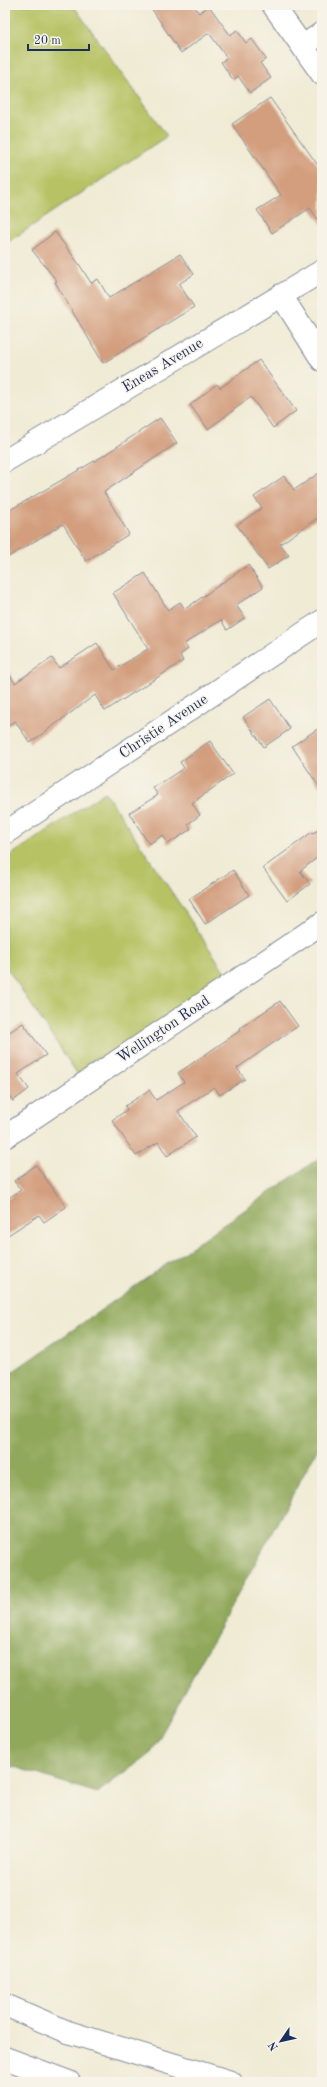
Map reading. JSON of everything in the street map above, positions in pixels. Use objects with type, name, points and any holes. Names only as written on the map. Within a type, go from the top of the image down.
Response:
[{"type":"main road","points":[[273,5],[322,74]]},
{"type":"main road","points":[[303,46],[322,33]]},
{"type":"main road","name":"Eneas Avenue","points":[[5,461],[322,271]]},
{"type":"main road","points":[[281,295],[322,360]]},
{"type":"main road","name":"Christie Avenue","points":[[5,833],[322,620]]},
{"type":"main road","name":"Wellington Road","points":[[5,1136],[322,923]]},
{"type":"main road","points":[[5,2006],[68,2032],[231,2082]]},
{"type":"main road","points":[[5,2058],[69,2082]]},
{"type":"green space","points":[[5,5],[73,5],[167,136],[5,244]]},
{"type":"green space","points":[[105,792],[229,978],[80,1078],[5,965],[5,859]]},
{"type":"green space","points":[[322,1156],[322,1441],[151,1753],[97,1793],[5,1764],[5,1377]]},
{"type":"building","points":[[149,5],[193,5],[199,13],[209,6],[230,35],[237,30],[246,43],[252,39],[266,59],[260,63],[271,78],[250,93],[238,76],[233,80],[221,62],[227,58],[209,33],[181,53]]},
{"type":"building","points":[[270,98],[322,171],[322,225],[310,208],[272,233],[257,210],[281,195],[232,124]]},
{"type":"building","points":[[55,232],[91,283],[98,279],[109,298],[180,254],[194,274],[179,284],[194,307],[103,363],[55,282],[57,281],[32,250]]},
{"type":"building","points":[[259,360],[296,411],[273,428],[251,397],[208,429],[190,405],[217,384],[220,388]]},
{"type":"building","points":[[160,418],[177,443],[104,492],[129,534],[86,561],[63,524],[5,559],[5,513],[103,456]]},
{"type":"building","points":[[322,471],[322,515],[280,544],[289,555],[268,569],[237,525],[262,508],[254,497],[284,476],[294,490]]},
{"type":"building","points":[[248,565],[263,587],[236,605],[245,618],[227,630],[221,620],[184,644],[188,649],[180,655],[183,661],[105,711],[95,695],[30,743],[15,721],[5,728],[5,667],[15,683],[52,658],[59,668],[97,643],[114,670],[148,649],[113,593],[145,573],[168,610],[180,602],[185,609]]},
{"type":"building","points":[[270,699],[290,729],[264,747],[243,717]]},
{"type":"building","points":[[322,726],[322,791],[292,746]]},
{"type":"building","points":[[210,741],[233,774],[192,803],[200,815],[188,824],[191,829],[168,844],[163,835],[149,844],[129,813],[158,795],[153,788],[184,768],[180,762]]},
{"type":"building","points":[[322,828],[322,854],[300,871],[310,884],[287,901],[263,868],[312,832],[313,833]]},
{"type":"building","points":[[233,870],[249,895],[205,924],[189,899]]},
{"type":"building","points":[[280,1001],[298,1026],[237,1068],[245,1079],[220,1095],[214,1087],[178,1111],[196,1137],[167,1156],[158,1142],[136,1156],[112,1120],[127,1110],[125,1106],[149,1090],[156,1100],[184,1082],[178,1073],[241,1030],[240,1028]]},
{"type":"building","points":[[23,1023],[46,1055],[18,1074],[29,1089],[13,1101],[5,1090],[5,1035]]},
{"type":"building","points":[[36,1165],[66,1207],[44,1222],[39,1215],[5,1237],[5,1200],[21,1190],[14,1181]]}]
